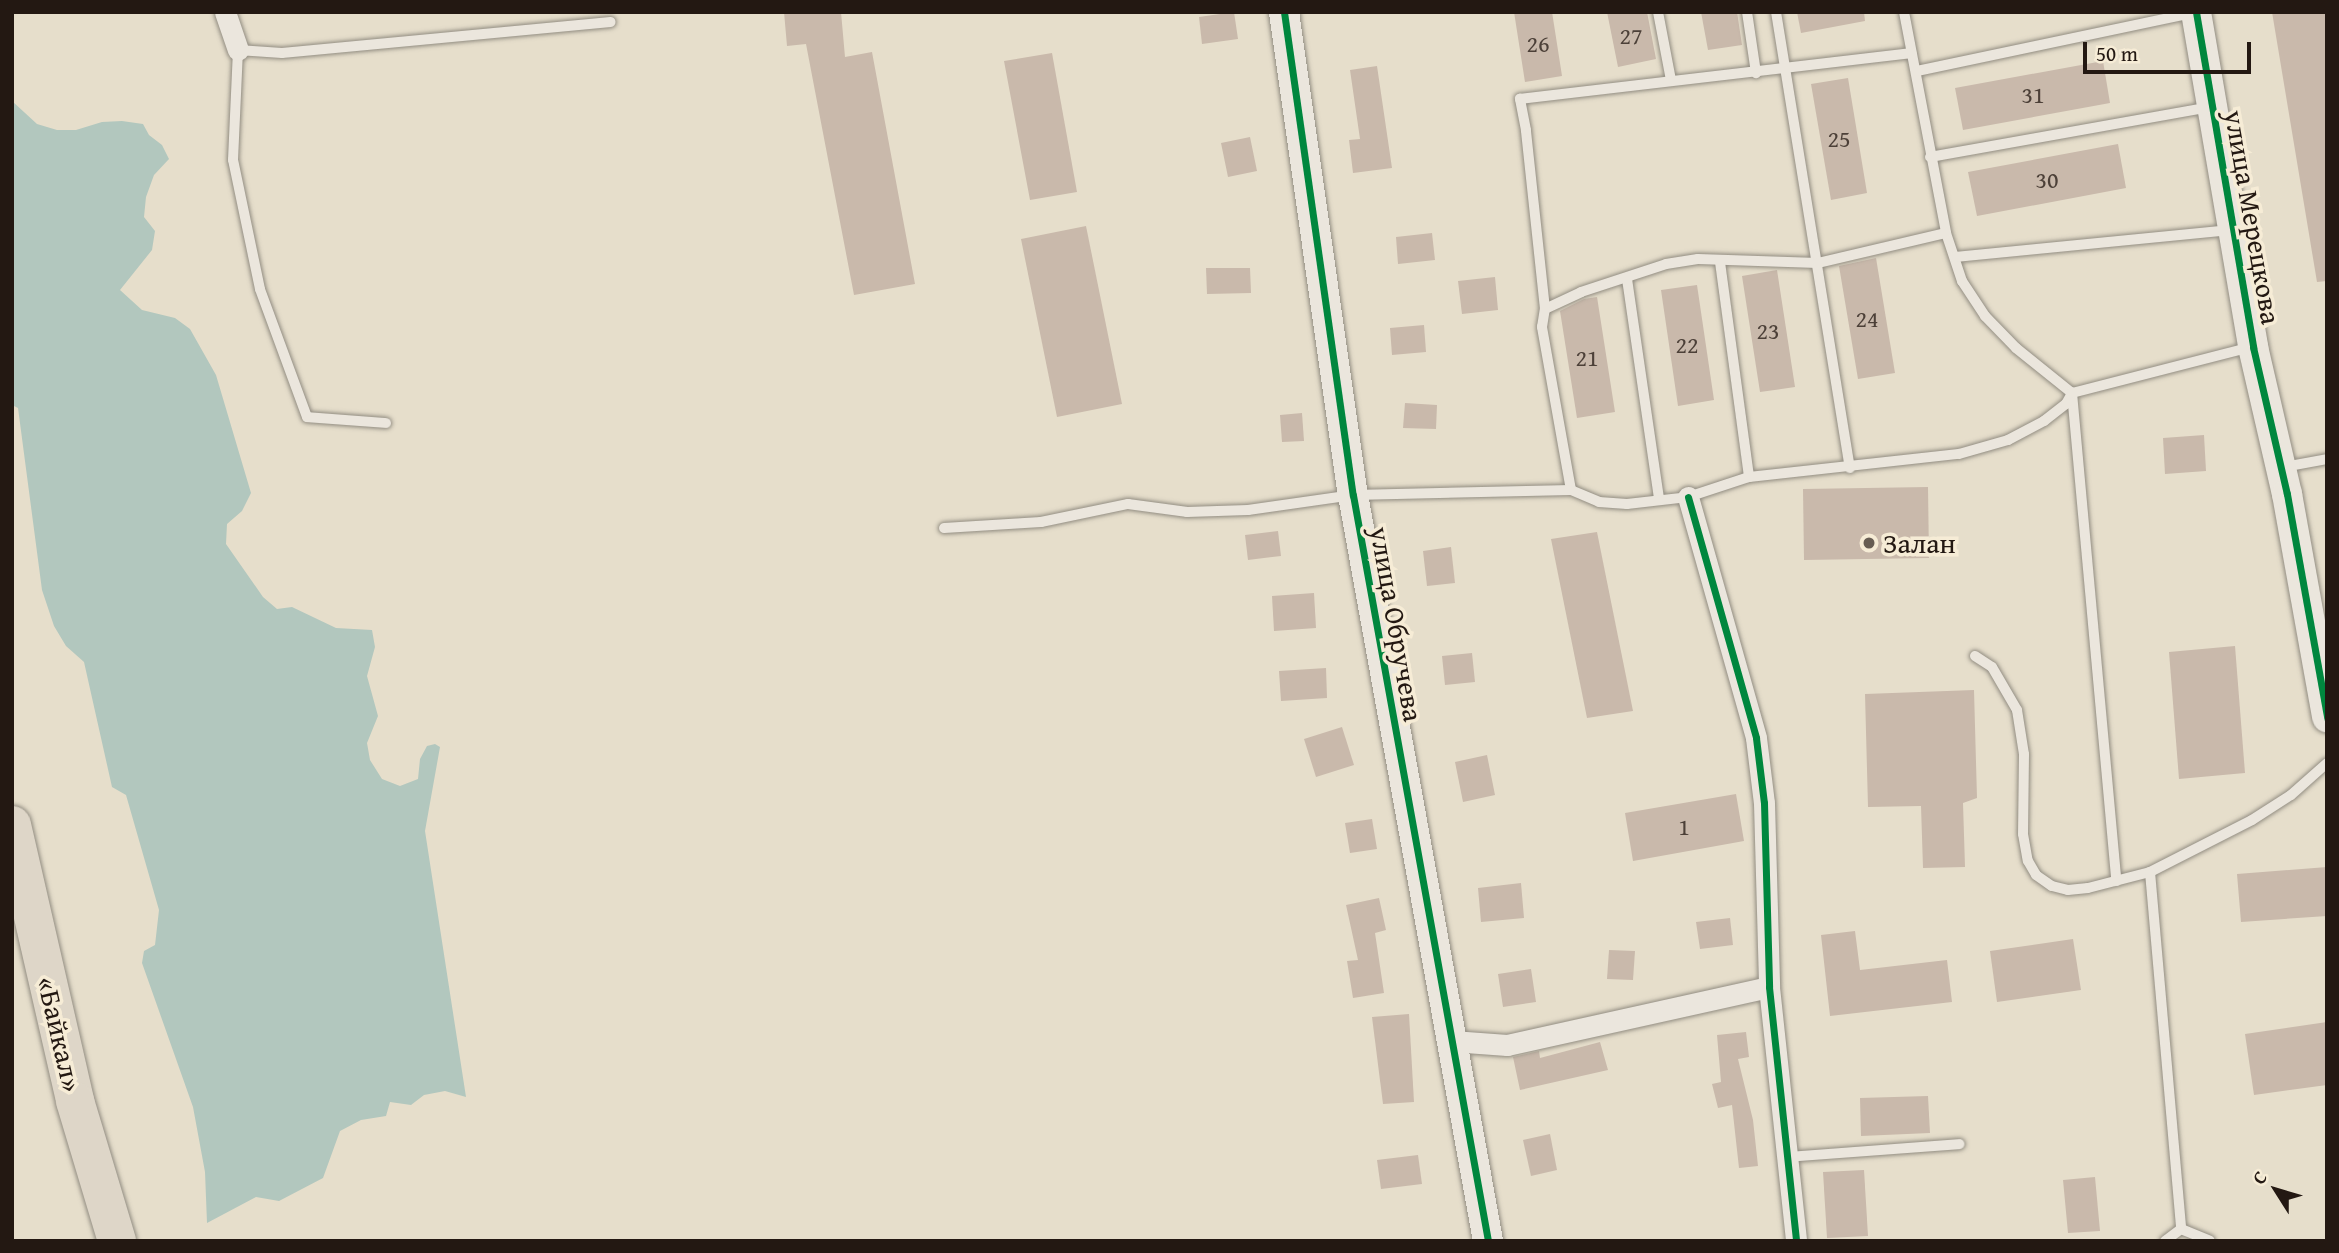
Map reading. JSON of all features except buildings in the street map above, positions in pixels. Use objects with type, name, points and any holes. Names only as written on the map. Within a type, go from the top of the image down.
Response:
[{"type":"highway","name":"«Байкал»","points":[[12,825],[75,1101],[117,1241]]},
{"type":"street","points":[[225,12],[238,50]]},
{"type":"street","name":"улица Обручева","points":[[1284,12],[1353,495],[1488,1241]]},
{"type":"street","name":"улица Мерецкова","points":[[2196,13],[2253,347],[2281,467],[2327,717]]},
{"type":"street","points":[[1688,497],[1756,738],[1764,803],[1769,987],[1796,1241]]},
{"type":"street","points":[[1451,1041],[1507,1045],[1769,987]]},
{"type":"lane","points":[[1658,12],[1671,80]]},
{"type":"lane","points":[[1747,12],[1756,73]]},
{"type":"lane","points":[[1776,12],[1850,468]]},
{"type":"lane","points":[[1904,12],[1917,71],[1930,157],[1947,233],[1962,281],[1985,316],[2016,348],[2072,393],[2116,881]]},
{"type":"lane","points":[[1917,71],[2196,13]]},
{"type":"lane","points":[[386,423],[307,417],[260,289],[233,159],[238,50],[282,52],[611,22]]},
{"type":"lane","points":[[1572,490],[1542,327],[1545,309],[1526,130],[1520,99],[1911,53]]},
{"type":"lane","points":[[1930,157],[2212,106]]},
{"type":"lane","points":[[1955,257],[2234,230]]},
{"type":"lane","points":[[1545,309],[1581,292],[1666,264],[1698,258],[1720,262],[1818,263],[1947,233]]},
{"type":"lane","points":[[1720,262],[1749,477]]},
{"type":"lane","points":[[1627,279],[1659,499]]},
{"type":"lane","points":[[944,528],[1041,522],[1128,504],[1186,512],[1248,510],[1353,495],[1572,490],[1599,502],[1627,504],[1688,497],[1749,477],[1959,454],[2008,440],[2045,421],[2066,404],[2072,393],[2253,347]]},
{"type":"lane","points":[[2281,467],[2327,459]]},
{"type":"lane","points":[[1975,656],[1992,667],[2017,710],[2024,765],[2023,834],[2028,862],[2036,875],[2052,886],[2068,890],[2088,888],[2150,872],[2252,820],[2291,795],[2327,763]]},
{"type":"lane","points":[[2150,872],[2181,1230]]},
{"type":"lane","points":[[1787,1157],[1960,1144]]},
{"type":"lane","points":[[2165,1241],[2181,1230]]},
{"type":"lane","points":[[2181,1230],[2210,1241]]},
{"type":"shaded area","points":[[12,101],[37,124],[57,130],[76,130],[102,122],[143,124],[149,135],[162,145],[169,159],[154,175],[146,197],[144,217],[155,231],[152,250],[120,290],[142,310],[175,318],[190,329],[216,375],[251,493],[242,511],[227,524],[226,544],[263,597],[277,609],[292,607],[336,628],[372,630],[375,647],[367,676],[378,716],[367,743],[370,760],[382,779],[400,786],[418,779],[420,759],[427,746],[435,744],[440,747],[425,831],[466,1097],[445,1091],[424,1095],[411,1105],[390,1102],[386,1116],[361,1120],[340,1131],[323,1178],[279,1201],[256,1197],[207,1223],[205,1172],[193,1107],[142,963],[144,951],[155,945],[159,910],[126,795],[112,787],[84,662],[66,646],[54,626],[42,590],[18,408],[12,405]]},
{"type":"cycle path","points":[[1284,12],[1353,495],[1488,1241]]},
{"type":"cycle path","points":[[2196,12],[2253,347],[2287,494],[2327,717]]},
{"type":"cycle path","points":[[1688,497],[1756,738],[1764,803],[1769,987],[1796,1241]]},
{"type":"place","name":"Залан","points":[[1869,543]]}]
